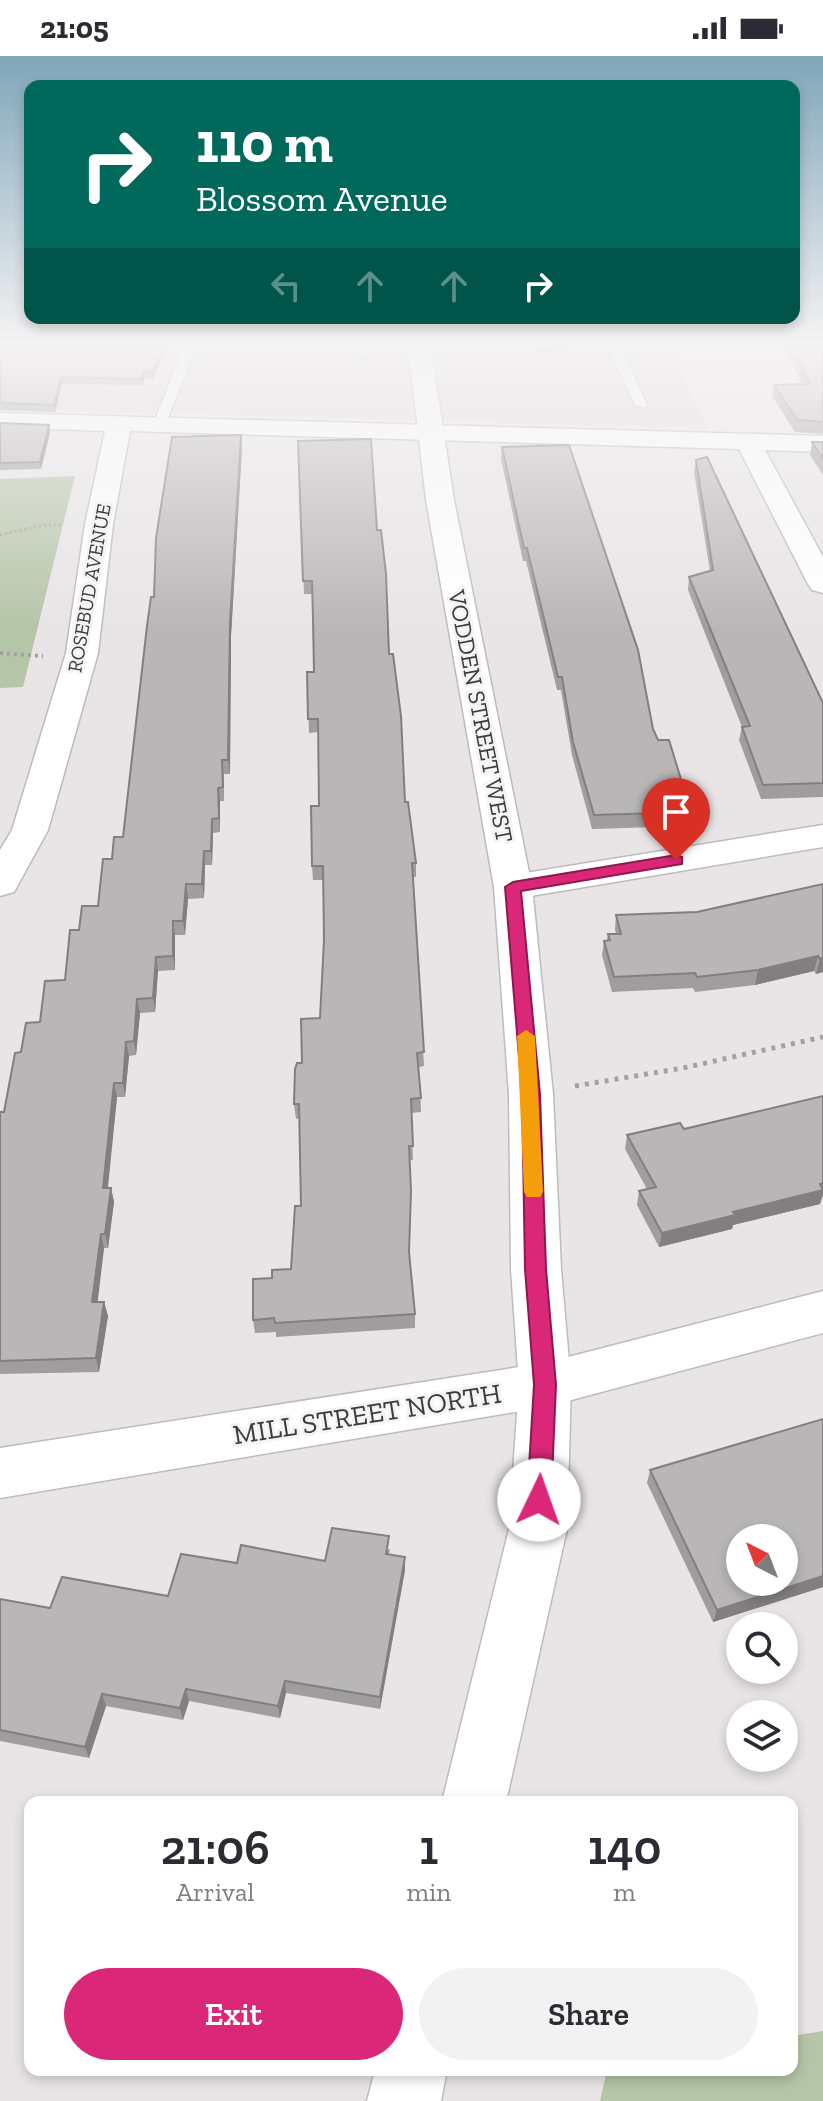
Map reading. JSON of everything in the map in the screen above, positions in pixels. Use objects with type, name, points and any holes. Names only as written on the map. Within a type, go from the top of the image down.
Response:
[{"type":"street","name":"ROSEBUD AVENUE","points":[[0,884],[30,830],[82,653],[99,524],[116,439]]},
{"type":"street","name":"VODDEN STREET WEST","points":[[432,439],[443,516],[513,887],[531,1094],[536,1269],[545,1385],[538,1529],[475,1796]]},
{"type":"street","points":[[667,439],[823,444]]},
{"type":"street","points":[[748,442],[823,584]]},
{"type":"street","points":[[513,887],[823,836]]},
{"type":"street","name":"MILL STREET NORTH","points":[[0,1473],[545,1385],[823,1312]]},
{"type":"street","points":[[404,2101],[410,2076]]},
{"type":"path","points":[[0,535],[44,525],[99,524]]},
{"type":"path","points":[[531,1094],[683,1068],[823,1037]]},
{"type":"green space","points":[[75,476],[23,687],[0,688],[0,479]]},
{"type":"green space","points":[[823,2031],[823,2101],[600,2101],[606,2076],[798,2076],[798,2035]]},
{"type":"building","points":[[0,439],[45,439],[40,462],[0,463]]},
{"type":"building","points":[[172,439],[241,439],[230,623],[228,760],[222,760],[223,787],[218,788],[219,818],[212,819],[211,851],[204,851],[202,884],[186,884],[183,921],[173,921],[173,956],[156,957],[153,998],[137,999],[134,1041],[126,1042],[123,1083],[114,1083],[103,1188],[111,1188],[92,1302],[104,1302],[96,1358],[0,1361],[0,1112],[4,1112],[15,1053],[21,1052],[26,1023],[40,1022],[45,981],[65,980],[70,930],[79,930],[82,906],[98,906],[103,859],[112,859],[114,837],[123,837],[147,626],[151,597],[154,597],[156,538]]},
{"type":"building","points":[[371,439],[377,530],[381,530],[386,574],[389,654],[393,654],[401,716],[405,802],[408,802],[416,863],[412,863],[424,1052],[417,1053],[421,1098],[411,1099],[413,1146],[409,1146],[409,1252],[415,1314],[275,1323],[274,1318],[253,1320],[253,1279],[272,1278],[272,1270],[291,1269],[295,1206],[301,1206],[299,1104],[294,1104],[295,1069],[297,1063],[302,1063],[301,1019],[320,1018],[324,940],[323,866],[312,866],[311,806],[319,806],[318,719],[308,719],[307,672],[314,672],[312,581],[303,581],[298,441]]},
{"type":"building","points":[[812,442],[823,442],[823,459]]},
{"type":"building","points":[[569,445],[638,650],[653,729],[658,740],[669,740],[691,812],[594,815],[573,742],[562,677],[558,677],[527,548],[524,548],[502,447]]},
{"type":"building","points":[[707,457],[823,703],[823,783],[763,785],[742,727],[750,726],[689,577],[713,570],[696,460]]},
{"type":"building","points":[[823,884],[823,958],[818,956],[758,970],[697,977],[695,973],[614,977],[604,941],[610,940],[608,934],[621,934],[616,915],[697,912]]},
{"type":"building","points":[[823,1096],[823,1183],[820,1184],[823,1190],[662,1233],[639,1191],[656,1187],[627,1135],[680,1123],[684,1129]]},
{"type":"building","points":[[823,1419],[823,1576],[798,1584],[798,1524],[726,1524],[726,1596],[761,1596],[717,1610],[650,1470]]},
{"type":"building","points":[[332,1528],[389,1536],[386,1554],[405,1557],[380,1697],[285,1681],[278,1706],[186,1689],[180,1708],[102,1694],[85,1747],[0,1730],[0,1599],[50,1608],[62,1577],[168,1596],[181,1554],[237,1563],[241,1545],[325,1561]]},
{"type":"slow traffic","points":[[526,1036],[534,1192]]},
{"type":"route","points":[[539,1500],[545,1385],[536,1269],[531,1094],[513,887],[676,860]]}]
